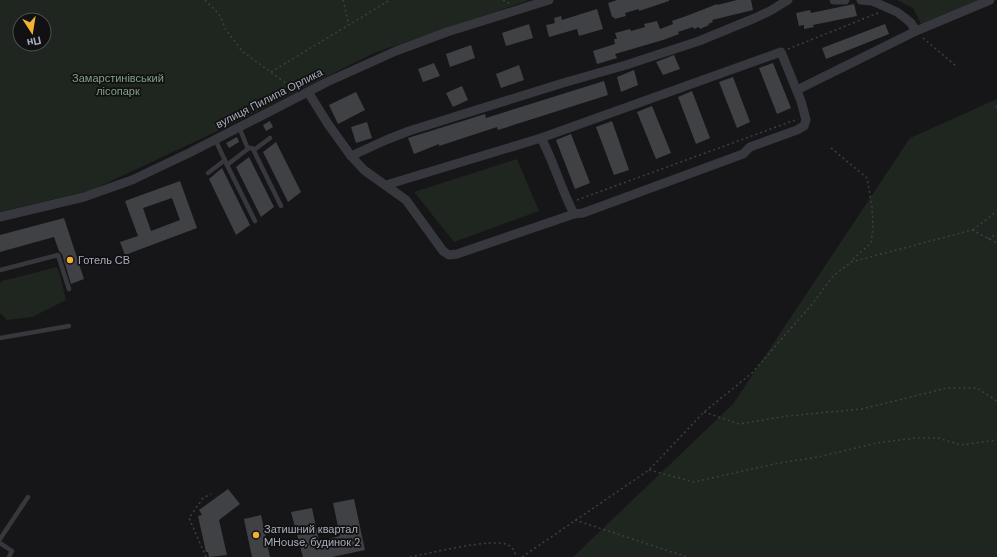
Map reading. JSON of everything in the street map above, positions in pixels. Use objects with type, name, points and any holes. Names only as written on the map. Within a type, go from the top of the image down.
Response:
[{"type":"street","name":"вулиця Пилипа Орлика","points":[[0,217],[84,197],[132,180],[215,140],[327,82],[402,48],[447,32],[549,0]]},
{"type":"street","points":[[351,156],[409,131],[626,65],[698,41],[755,18],[788,0]]},
{"type":"street","points":[[834,0],[845,0]]},
{"type":"street","points":[[860,0],[872,2],[897,12],[911,23],[916,32]]},
{"type":"street","points":[[797,90],[916,32],[990,0]]},
{"type":"street","points":[[305,94],[351,156],[364,170],[406,200],[443,251],[449,255],[457,254],[574,214],[584,213],[743,154],[750,147],[797,130],[805,125],[806,120],[804,105],[781,52],[541,138],[386,185]]},
{"type":"street","points":[[541,138],[574,214]]},
{"type":"lane","points":[[239,127],[248,149]]},
{"type":"lane","points":[[254,150],[270,138]]},
{"type":"lane","points":[[215,140],[255,221]]},
{"type":"lane","points":[[208,173],[248,149],[252,148],[254,150]]},
{"type":"lane","points":[[254,150],[281,206]]},
{"type":"lane","points":[[0,270],[58,255],[69,289]]},
{"type":"lane","points":[[0,338],[69,326]]},
{"type":"lane","points":[[0,539],[28,497]]},
{"type":"lane","points":[[0,543],[12,551],[9,557]]},
{"type":"path","points":[[205,0],[219,14],[226,30],[243,52],[305,94]]},
{"type":"path","points":[[343,0],[349,25]]},
{"type":"path","points":[[271,72],[390,0]]},
{"type":"path","points":[[781,52],[889,9]]},
{"type":"path","points":[[916,32],[956,66]]},
{"type":"path","points":[[576,200],[800,118]]},
{"type":"path","points":[[522,557],[648,470],[704,412],[752,373],[833,276],[851,262],[871,243],[873,228],[872,207],[867,178],[831,148]]},
{"type":"path","points":[[851,262],[972,230],[997,211]]},
{"type":"path","points":[[972,230],[997,243]]},
{"type":"path","points":[[988,239],[997,234]]},
{"type":"path","points":[[704,412],[739,424],[787,416],[862,409],[947,388],[977,388],[997,402]]},
{"type":"path","points":[[648,470],[694,482],[779,463],[818,457],[877,443],[915,438],[938,438],[961,445],[997,440]]},
{"type":"path","points":[[206,557],[189,518],[203,498],[211,494]]},
{"type":"path","points":[[575,520],[687,557]]},
{"type":"path","points":[[410,557],[480,544],[500,543],[508,544],[514,550],[516,557]]},
{"type":"green space","name":"Замарстинівський лісопарк","points":[[0,0],[530,0],[374,53],[224,128],[92,190],[0,212]]},
{"type":"green space","points":[[897,0],[979,0],[921,24],[913,8]]},
{"type":"green space","points":[[997,99],[997,557],[573,557],[733,404],[910,138]]},
{"type":"green space","points":[[517,159],[539,211],[454,242],[414,192]]},
{"type":"green space","points":[[57,267],[66,300],[32,317],[7,320],[0,313],[0,283],[2,281]]},
{"type":"building","points":[[617,0],[669,1],[639,11],[639,9],[625,13],[626,16],[614,19],[608,3]]},
{"type":"building","points":[[737,0],[751,0],[753,10],[712,20],[713,22],[708,24],[709,25],[700,29],[699,27],[694,29],[693,27],[678,32],[679,34],[663,40],[615,54],[617,58],[597,64],[593,51],[615,44],[614,39],[617,39],[615,33],[645,27],[644,24],[657,21],[660,29],[673,24],[672,21],[717,4]]},
{"type":"building","points":[[854,4],[857,16],[813,25],[814,27],[804,29],[804,25],[799,26],[796,13],[810,10],[811,13]]},
{"type":"building","points":[[597,9],[603,29],[579,36],[577,29],[549,37],[546,25],[555,23],[554,18],[561,16],[562,20]]},
{"type":"building","points":[[529,24],[533,38],[506,46],[502,33]]},
{"type":"building","points":[[885,24],[889,34],[826,59],[822,48]]},
{"type":"building","points":[[471,45],[475,58],[450,67],[446,54]]},
{"type":"building","points":[[674,55],[680,69],[663,75],[656,62]]},
{"type":"building","points":[[434,63],[440,76],[423,82],[418,69]]},
{"type":"building","points":[[773,63],[791,108],[777,114],[759,68]]},
{"type":"building","points":[[519,65],[524,80],[501,88],[496,74]]},
{"type":"building","points":[[634,70],[638,85],[621,92],[617,77]]},
{"type":"building","points":[[733,77],[750,122],[737,128],[719,82]]},
{"type":"building","points":[[604,81],[608,95],[498,130],[497,127],[439,146],[439,144],[414,154],[408,138],[485,114],[486,118]]},
{"type":"building","points":[[462,86],[468,100],[453,107],[446,93]]},
{"type":"building","points":[[692,91],[710,138],[696,144],[678,97]]},
{"type":"building","points":[[356,92],[365,110],[338,124],[329,105]]},
{"type":"building","points":[[652,106],[671,153],[656,159],[637,112]]},
{"type":"building","points":[[270,121],[273,127],[266,131],[263,125]]},
{"type":"building","points":[[612,121],[629,170],[614,175],[596,127]]},
{"type":"building","points":[[367,122],[372,138],[356,143],[351,127]]},
{"type":"building","points":[[571,134],[590,183],[575,189],[556,140]]},
{"type":"building","points":[[237,137],[239,142],[229,148],[226,143]]},
{"type":"building","points":[[276,142],[301,192],[288,202],[263,152]]},
{"type":"building","points":[[249,157],[274,207],[261,217],[236,167]]},
{"type":"building","points":[[222,168],[250,225],[236,235],[209,179]]},
{"type":"building","points":[[180,181],[197,228],[125,255],[120,242],[138,236],[125,201]],"holes":[[[172,198],[180,220],[151,231],[143,208]]]},
{"type":"building","points":[[64,218],[84,279],[71,284],[62,254],[59,251],[54,237],[0,252],[0,235]]},
{"type":"building","points":[[228,489],[240,504],[219,520],[227,555],[209,557],[208,552],[206,552],[198,516],[202,515],[199,510]]},
{"type":"building","points":[[354,499],[365,550],[332,557],[303,557],[291,512],[312,508],[319,541],[340,536],[333,503]]},
{"type":"building","name":"Затишний квартал MHouse, будинок 2","points":[[261,515],[270,557],[252,557],[244,519]]},
{"type":"place","name":"Готель СВ","points":[[70,260]]},
{"type":"place","name":"Затишний квартал MHouse, будинок 2","points":[[256,535]]}]
